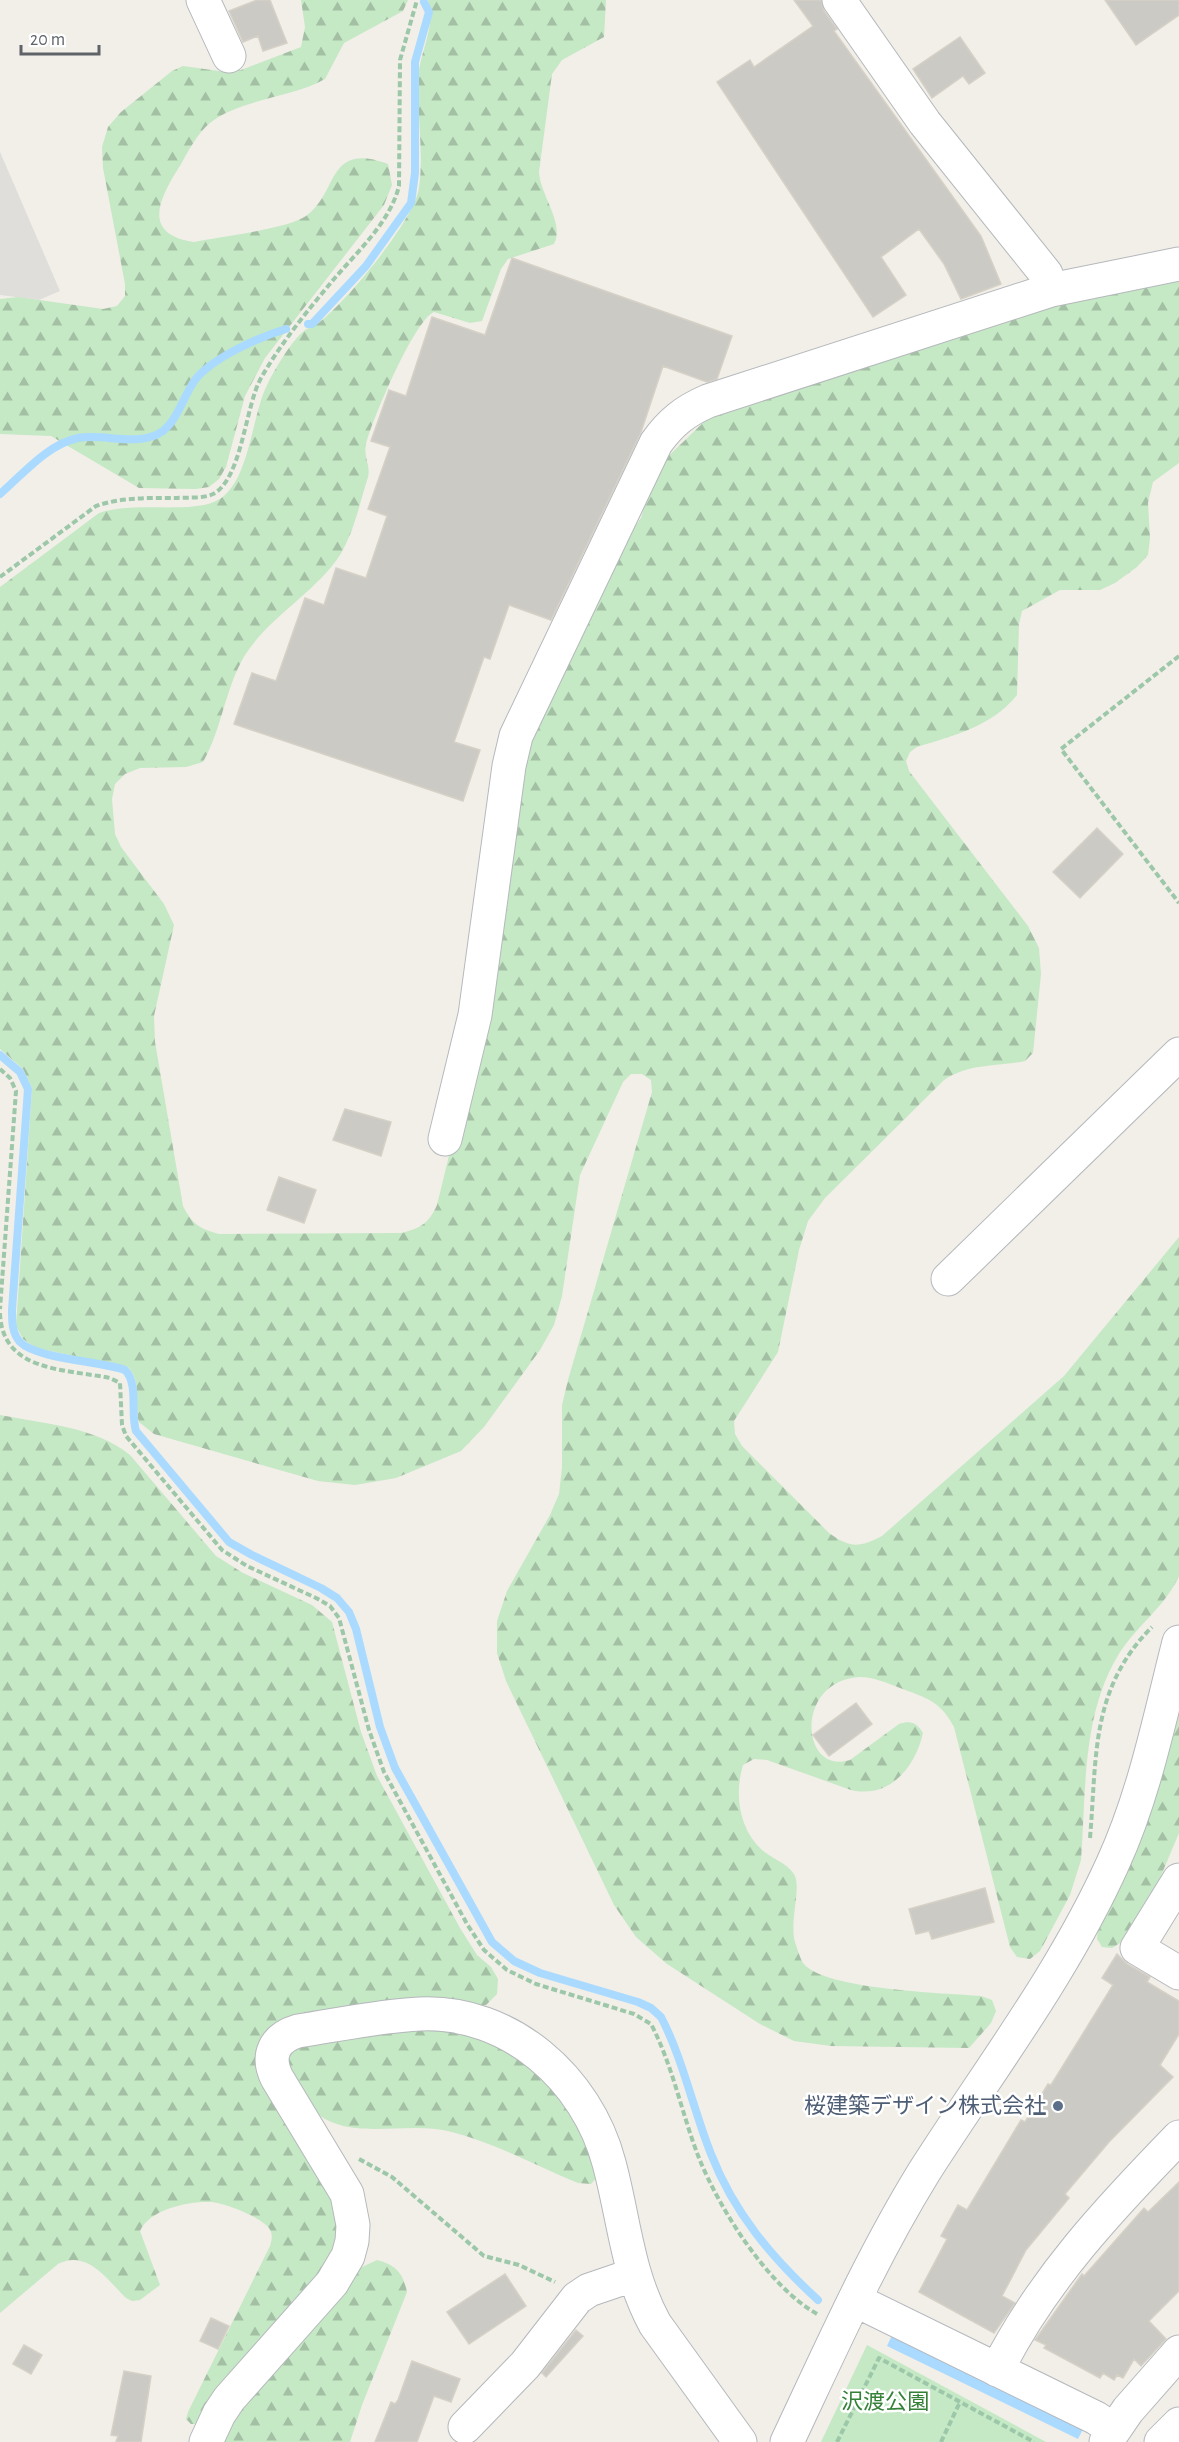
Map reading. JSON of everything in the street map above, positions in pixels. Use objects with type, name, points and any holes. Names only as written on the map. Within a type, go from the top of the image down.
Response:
[{"type":"street","points":[[202,0],[229,56]]},
{"type":"street","points":[[840,0],[926,123],[1046,274],[1051,290]]},
{"type":"street","points":[[445,1138],[475,1015],[512,751],[522,722],[656,443],[670,424],[687,410],[708,401],[1051,290],[1179,264]]},
{"type":"street","points":[[948,1279],[1179,1054]]},
{"type":"street","points":[[787,2442],[848,2314],[906,2202],[1042,1994],[1108,1872],[1143,1782],[1167,1633]]},
{"type":"street","points":[[1179,1880],[1137,1948],[1179,1973]]},
{"type":"street","points":[[206,2442],[210,2430],[229,2399],[332,2283],[348,2256],[353,2233],[352,2209],[340,2180],[272,2069],[271,2059],[279,2040],[298,2031],[422,2014],[458,2018],[494,2028],[527,2045],[556,2068],[580,2096],[593,2120],[609,2163],[633,2275],[655,2324],[740,2442]]},
{"type":"street","points":[[998,2370],[1029,2313],[1079,2243],[1179,2137]]},
{"type":"street","points":[[465,2427],[525,2365],[577,2298],[589,2290],[633,2275]]},
{"type":"street","points":[[848,2314],[998,2370],[1096,2418],[1110,2436],[1150,2383],[1179,2352]]},
{"type":"street","points":[[1161,2442],[1179,2424]]},
{"type":"path","points":[[0,577],[96,506],[112,500],[197,497],[213,494],[225,484],[233,470],[252,399],[260,380],[298,324],[373,233],[396,198],[399,186],[400,60],[417,0]]},
{"type":"path","points":[[1179,656],[1061,749],[1179,903]]},
{"type":"path","points":[[0,1069],[10,1078],[16,1091],[0,1311],[1,1331],[12,1350],[30,1362],[110,1378],[120,1383],[122,1425],[126,1436],[222,1550],[247,1566],[316,1598],[334,1612],[345,1632],[369,1730],[384,1772],[461,1914],[484,1950],[507,1970],[536,1984],[634,2014],[651,2024],[700,2158],[738,2231],[772,2275],[811,2310],[848,2314]]},
{"type":"path","points":[[1090,1844],[1102,1712],[1110,1685],[1124,1661],[1167,1633]]},
{"type":"path","points":[[323,2153],[330,2148],[375,2165],[392,2176],[484,2256],[530,2269],[570,2291],[577,2298]]},
{"type":"path","points":[[837,2442],[879,2358],[1034,2442]]},
{"type":"path","points":[[941,2442],[960,2402]]},
{"type":"shaded area","points":[[0,152],[60,291],[39,300],[0,295]]},
{"type":"green space","points":[[301,0],[408,0],[403,11],[344,43],[325,79],[297,91],[236,109],[210,123],[194,142],[167,188],[159,211],[160,222],[166,231],[177,238],[194,242],[297,221],[316,206],[344,164],[354,159],[368,159],[388,164],[392,185],[384,205],[265,358],[245,396],[226,467],[219,479],[209,487],[196,489],[139,488],[51,436],[0,434],[0,299],[18,297],[103,309],[117,306],[125,296],[125,284],[103,168],[102,147],[108,127],[121,112],[172,71],[183,66],[226,72],[241,70],[301,47],[305,27]]},
{"type":"green space","points":[[428,0],[606,0],[604,37],[562,60],[552,74],[539,172],[556,227],[557,236],[554,244],[508,259],[501,269],[482,321],[470,323],[434,312],[416,332],[395,372],[370,433],[365,449],[369,469],[368,477],[345,546],[330,569],[267,628],[245,655],[203,762],[186,767],[140,768],[125,774],[115,784],[112,799],[115,834],[121,847],[164,904],[174,925],[154,1016],[155,1042],[183,1206],[197,1225],[207,1230],[219,1234],[402,1233],[424,1224],[434,1211],[483,1016],[517,767],[613,556],[641,518],[655,469],[708,418],[1053,298],[1179,275],[1179,463],[1153,482],[1148,503],[1150,538],[1148,555],[1137,567],[1115,583],[1100,590],[1060,590],[1022,611],[1019,624],[1017,695],[996,715],[958,734],[917,747],[910,752],[906,761],[909,771],[1028,926],[1039,948],[1041,974],[1033,1053],[1025,1061],[973,1068],[944,1080],[825,1198],[808,1221],[799,1250],[778,1352],[734,1421],[735,1434],[742,1446],[829,1533],[849,1544],[867,1543],[882,1536],[1064,1376],[1179,1237],[1179,1576],[1165,1599],[1123,1648],[1105,1682],[1091,1731],[1085,1783],[1081,1860],[1070,1895],[1040,1951],[1030,1959],[1017,1957],[1010,1947],[954,1727],[943,1711],[932,1702],[885,1682],[865,1677],[839,1682],[824,1693],[815,1709],[812,1726],[814,1742],[821,1754],[833,1761],[850,1760],[899,1724],[913,1723],[923,1733],[914,1758],[907,1769],[888,1785],[877,1790],[865,1792],[851,1790],[767,1760],[754,1759],[743,1765],[740,1776],[740,1811],[748,1832],[762,1850],[794,1874],[797,1887],[793,1925],[795,1942],[803,1963],[815,1972],[859,1985],[981,1996],[992,2000],[996,2011],[991,2023],[969,2048],[831,2046],[794,2041],[760,2024],[667,1964],[636,1937],[614,1905],[506,1681],[497,1653],[497,1621],[507,1591],[550,1515],[559,1494],[562,1468],[562,1405],[652,1092],[651,1080],[642,1074],[631,1074],[623,1082],[580,1175],[562,1296],[554,1325],[540,1350],[484,1427],[461,1451],[396,1478],[355,1485],[318,1481],[154,1434],[139,1422],[135,1379],[128,1367],[36,1348],[23,1339],[16,1326],[32,1088],[23,1069],[0,1049],[0,587],[99,513],[128,508],[205,505],[227,493],[243,465],[262,397],[284,355],[299,335],[328,315],[360,282],[392,241],[414,203],[419,188],[421,161],[418,79],[429,29]]},
{"type":"green space","points":[[0,1415],[85,1432],[116,1445],[130,1455],[216,1556],[243,1573],[312,1605],[332,1622],[361,1732],[377,1776],[460,1928],[477,1955],[491,1967],[498,1979],[497,1994],[486,2005],[271,2032],[336,2199],[337,2252],[198,2424],[191,2424],[186,2419],[188,2412],[270,2246],[272,2237],[270,2230],[258,2219],[215,2203],[190,2203],[170,2208],[151,2217],[140,2231],[160,2285],[140,2300],[132,2301],[126,2298],[104,2275],[87,2263],[68,2260],[58,2264],[0,2313]]},
{"type":"green space","points":[[1179,1712],[1179,1833],[1160,1878],[1120,1943],[1112,1948],[1102,1947],[1097,1939],[1098,1929],[1125,1876],[1146,1823]]},
{"type":"green space","points":[[456,2029],[520,2055],[570,2102],[598,2176],[591,2184],[578,2183],[500,2148],[452,2132],[411,2128],[369,2129],[331,2122],[315,2112],[301,2095],[290,2073],[288,2048],[386,2030]]},
{"type":"green space","points":[[377,2260],[389,2264],[398,2271],[407,2292],[362,2405],[350,2442],[219,2442],[238,2407],[362,2267]]},
{"type":"green space","name":"沢渡公園","points":[[867,2345],[1046,2442],[821,2442]]},
{"type":"water","points":[[892,2335],[1083,2429],[1078,2439],[887,2346]]},
{"type":"building","points":[[257,0],[270,0],[287,43],[263,51],[258,36],[243,42],[229,11]]},
{"type":"building","points":[[794,0],[821,0],[824,11],[837,29],[834,31],[981,236],[1001,284],[961,299],[944,264],[919,229],[881,257],[906,295],[873,317],[717,82],[750,60],[754,67],[813,26]]},
{"type":"building","points":[[1105,0],[1179,0],[1179,15],[1136,45]]},
{"type":"building","points":[[960,37],[985,73],[969,84],[963,76],[932,98],[913,69]]},
{"type":"building","points":[[512,258],[732,336],[717,379],[707,382],[663,366],[641,432],[551,620],[509,605],[490,659],[484,657],[454,742],[480,750],[463,801],[234,724],[252,673],[276,681],[305,598],[324,605],[336,568],[366,578],[387,516],[368,509],[390,447],[371,441],[389,390],[406,396],[432,317],[485,335]]},
{"type":"building","points":[[1097,828],[1123,854],[1080,898],[1053,872]]},
{"type":"building","points":[[345,1109],[391,1122],[381,1156],[333,1140]]},
{"type":"building","points":[[279,1177],[316,1190],[304,1223],[267,1210]]},
{"type":"building","points":[[856,1703],[872,1724],[829,1756],[813,1735]]},
{"type":"building","points":[[985,1888],[994,1922],[932,1939],[929,1931],[916,1934],[909,1909]]},
{"type":"building","points":[[1117,1954],[1127,1964],[1150,1977],[1147,1982],[1179,2001],[1179,2034],[1160,2065],[1173,2077],[1109,2142],[1065,2194],[1069,2198],[1026,2250],[1002,2296],[1015,2303],[994,2333],[919,2292],[947,2239],[941,2236],[958,2205],[967,2210],[1021,2120],[1025,2122],[1048,2084],[1051,2085],[1113,1985],[1102,1978]]},
{"type":"building","points":[[1179,2182],[1179,2291],[1149,2321],[1166,2339],[1141,2366],[1134,2359],[1123,2378],[1117,2375],[1114,2380],[1103,2373],[1100,2378],[1044,2348],[1046,2345],[1035,2340],[1082,2274],[1084,2276],[1144,2208],[1148,2212]]},
{"type":"building","points":[[505,2274],[526,2306],[469,2344],[447,2312]]},
{"type":"building","points":[[211,2318],[229,2326],[218,2349],[200,2341]]},
{"type":"building","points":[[576,2330],[583,2336],[546,2377],[542,2373]]},
{"type":"building","points":[[24,2345],[42,2355],[31,2374],[13,2364]]},
{"type":"building","points":[[412,2361],[460,2379],[451,2402],[434,2396],[417,2442],[375,2442],[391,2402],[395,2404],[398,2400]]},
{"type":"building","points":[[124,2371],[151,2376],[141,2442],[116,2442],[118,2436],[111,2435]]},
{"type":"waterway","points":[[308,324],[312,324],[366,266],[411,203],[415,173],[415,62],[429,12],[424,2]]},
{"type":"waterway","points":[[0,494],[46,453],[67,441],[88,437],[143,439],[163,431],[177,414],[195,380],[203,372],[237,349],[286,329]]},
{"type":"waterway","points":[[0,1055],[20,1072],[28,1089],[12,1310],[13,1327],[17,1339],[28,1348],[40,1352],[125,1370],[132,1383],[136,1431],[229,1542],[321,1588],[337,1598],[349,1612],[356,1629],[380,1727],[395,1768],[492,1942],[514,1961],[540,1973],[638,2002],[651,2008],[661,2017],[676,2050],[711,2154],[731,2196],[770,2251],[818,2300]]},
{"type":"place","name":"桜建築デザイン株式会社","points":[[1058,2106]]}]
